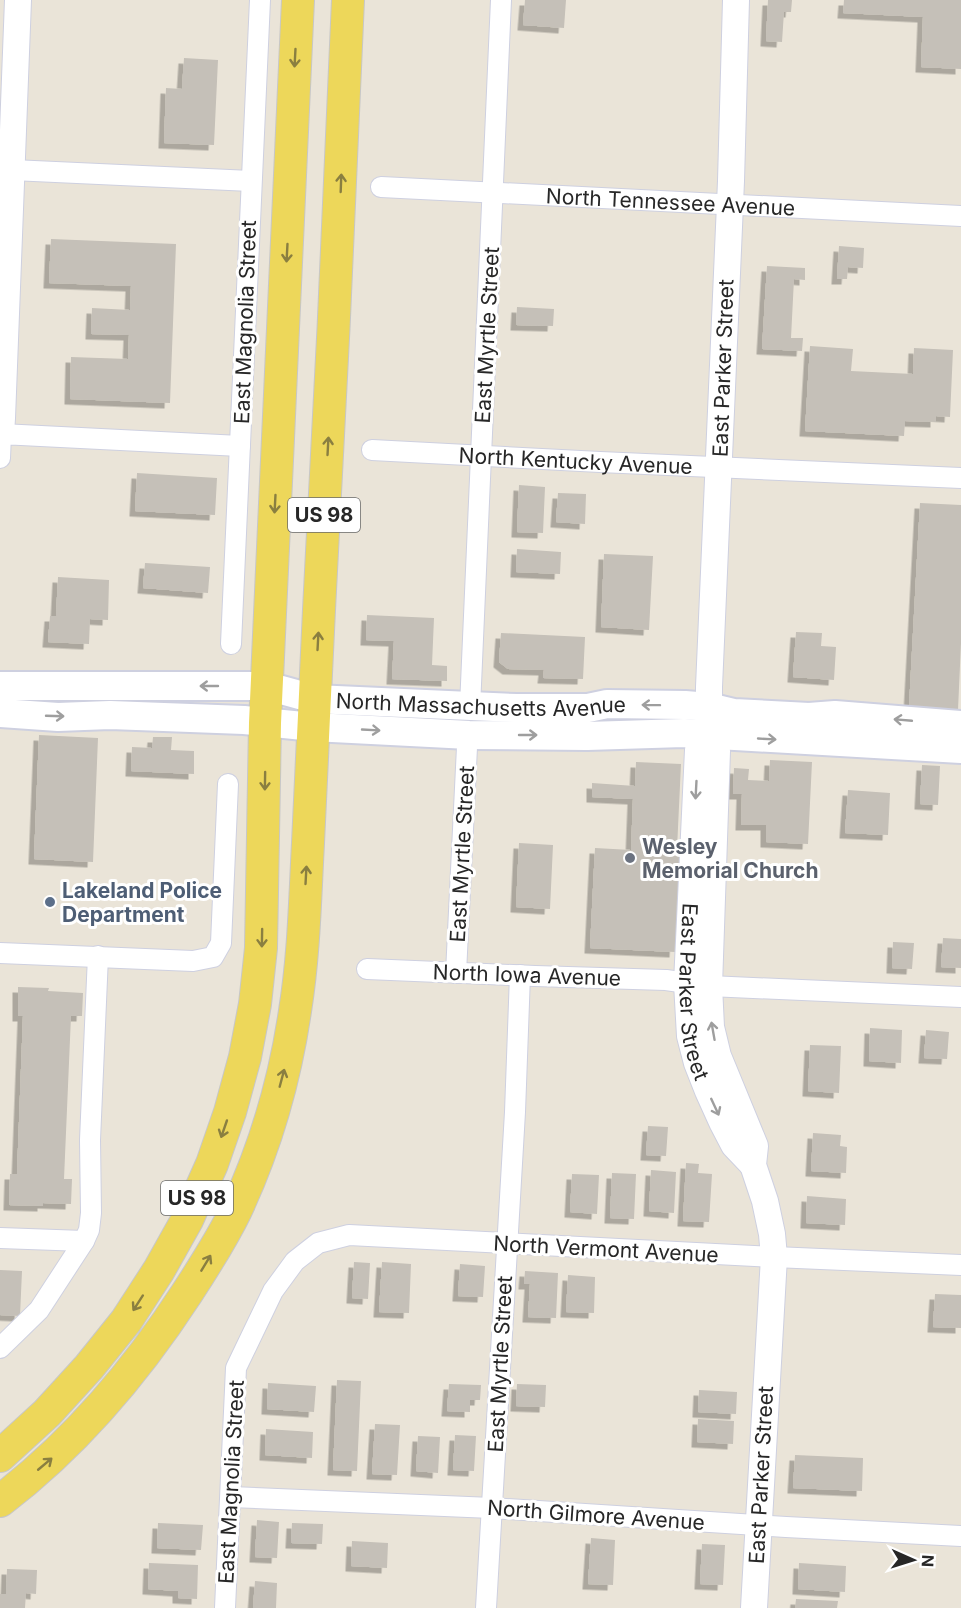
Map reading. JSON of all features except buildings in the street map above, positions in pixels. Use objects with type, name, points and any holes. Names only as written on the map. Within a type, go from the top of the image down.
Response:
[{"type":"main road","name":"US 98","points":[[0,1456],[54,1406],[90,1367],[126,1321],[159,1270],[212,1164],[230,1112],[245,1057],[255,1004],[261,948],[265,723],[298,0]]},
{"type":"main road","name":"US 98","points":[[0,1501],[56,1455],[99,1410],[137,1366],[173,1315],[235,1212],[256,1162],[285,1064],[295,1016],[304,922],[338,253],[348,0]]},
{"type":"main road","name":"North Massachusetts Avenue","points":[[0,686],[267,686],[314,713],[469,735],[587,736],[684,733],[961,749]]},
{"type":"main road","name":"North Massachusetts Avenue","points":[[0,712],[58,717],[110,715],[244,720],[265,723],[314,713],[470,707],[588,708],[607,704],[709,707],[735,713],[809,717],[835,715],[961,725]]},
{"type":"street","points":[[18,0],[6,170],[0,442],[240,446]]},
{"type":"street","name":"East Magnolia Street","points":[[231,644],[260,0]]},
{"type":"street","name":"East Myrtle Street","points":[[470,707],[501,0]]},
{"type":"street","name":"East Parker Street","points":[[736,0],[709,735],[698,750],[698,985],[690,1036],[708,1091],[734,1145],[753,1166],[765,1201],[772,1234],[774,1257],[754,1608]]},
{"type":"street","points":[[6,170],[251,181]]},
{"type":"street","name":"North Tennessee Avenue","points":[[381,188],[961,216]]},
{"type":"street","name":"North Kentucky Avenue","points":[[372,450],[961,478]]},
{"type":"street","name":"East Myrtle Street","points":[[456,973],[469,735]]},
{"type":"street","points":[[0,953],[193,961],[213,957],[221,943],[228,784]]},
{"type":"street","points":[[3,1342],[39,1310],[89,1230],[91,1213],[90,1140],[98,956]]},
{"type":"street","name":"North Iowa Avenue","points":[[367,969],[666,980],[698,985],[961,997]]},
{"type":"street","name":"East Myrtle Street","points":[[486,1608],[515,1112],[520,975]]},
{"type":"street","name":"North Vermont Avenue","points":[[273,1291],[295,1261],[318,1243],[349,1235],[774,1257],[961,1264]]},
{"type":"street","points":[[0,1238],[84,1241]]},
{"type":"street","name":"East Magnolia Street","points":[[225,1608],[236,1368],[273,1291]]},
{"type":"street","name":"North Gilmore Avenue","points":[[231,1497],[492,1508],[961,1536]]},
{"type":"place","name":"Wesley Memorial Church","points":[[630,858]]},
{"type":"place","name":"Lakeland Police Department","points":[[50,902]]}]
